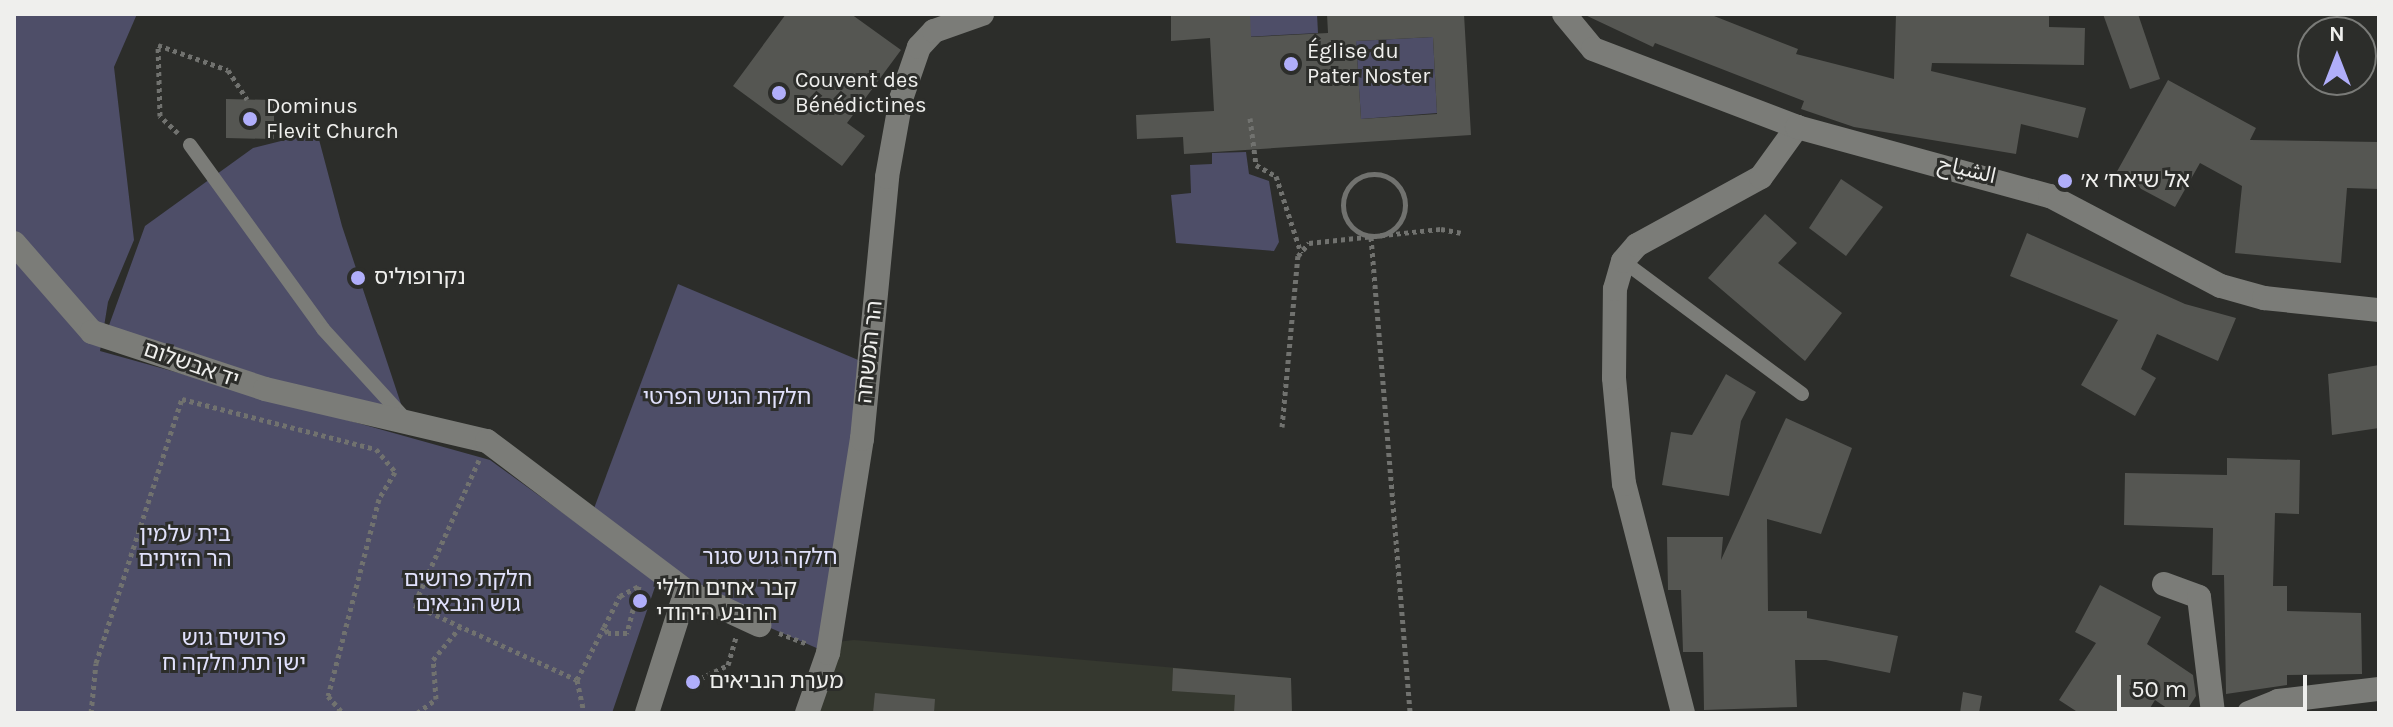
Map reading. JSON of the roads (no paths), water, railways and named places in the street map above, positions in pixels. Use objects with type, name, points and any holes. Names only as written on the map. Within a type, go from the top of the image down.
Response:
[{"type":"street","name":"الشياح","points":[[1564,14],[1593,49],[1797,127],[2050,196],[2221,286],[2264,298],[2379,310]]},
{"type":"street","name":"הר המשחה","points":[[807,713],[828,653],[862,439],[887,177],[901,99],[919,47],[934,31],[972,16]]},
{"type":"street","points":[[1683,713],[1624,484],[1614,378],[1615,289],[1623,261],[1637,245],[1761,177],[1797,127]]},
{"type":"street","name":"יד אבשלום","points":[[14,243],[92,332],[250,385],[487,441],[686,591],[751,621]]},
{"type":"street","points":[[2164,584],[2199,597],[2205,615],[2213,713]]},
{"type":"street","points":[[647,713],[686,591]]},
{"type":"street","points":[[794,713],[828,653]]},
{"type":"street","points":[[2249,713],[2278,701],[2379,689]]},
{"type":"lane","points":[[190,145],[323,329],[407,421]]},
{"type":"lane","points":[[1623,261],[1802,394]]},
{"type":"place","name":"Église du Pater Noster","points":[[1291,64]]},
{"type":"place","name":"Couvent des Bénédictines","points":[[779,93]]},
{"type":"place","name":"Dominus Flevit Church","points":[[250,119]]},
{"type":"place","name":"אל שיאח׳ א׳","points":[[2065,181]]},
{"type":"place","name":"נקרופוליס","points":[[358,278]]},
{"type":"place","name":"קבר אחים חללי הרובע היהודי","points":[[640,601]]},
{"type":"place","name":"מערת הנביאים","points":[[693,682]]},
{"type":"park label","name":"חלקת הגוש הפרטי","points":[[727,398]]},
{"type":"park label","name":"בית עלמין הר הזיתים","points":[[185,546]]},
{"type":"park label","name":"חלקה גוש סגור","points":[[770,558]]},
{"type":"park label","name":"חלקת פרושים גוש הנבאים","points":[[468,592]]},
{"type":"park label","name":"פרושים גוש ישן תת חלקה ח","points":[[234,650]]}]
